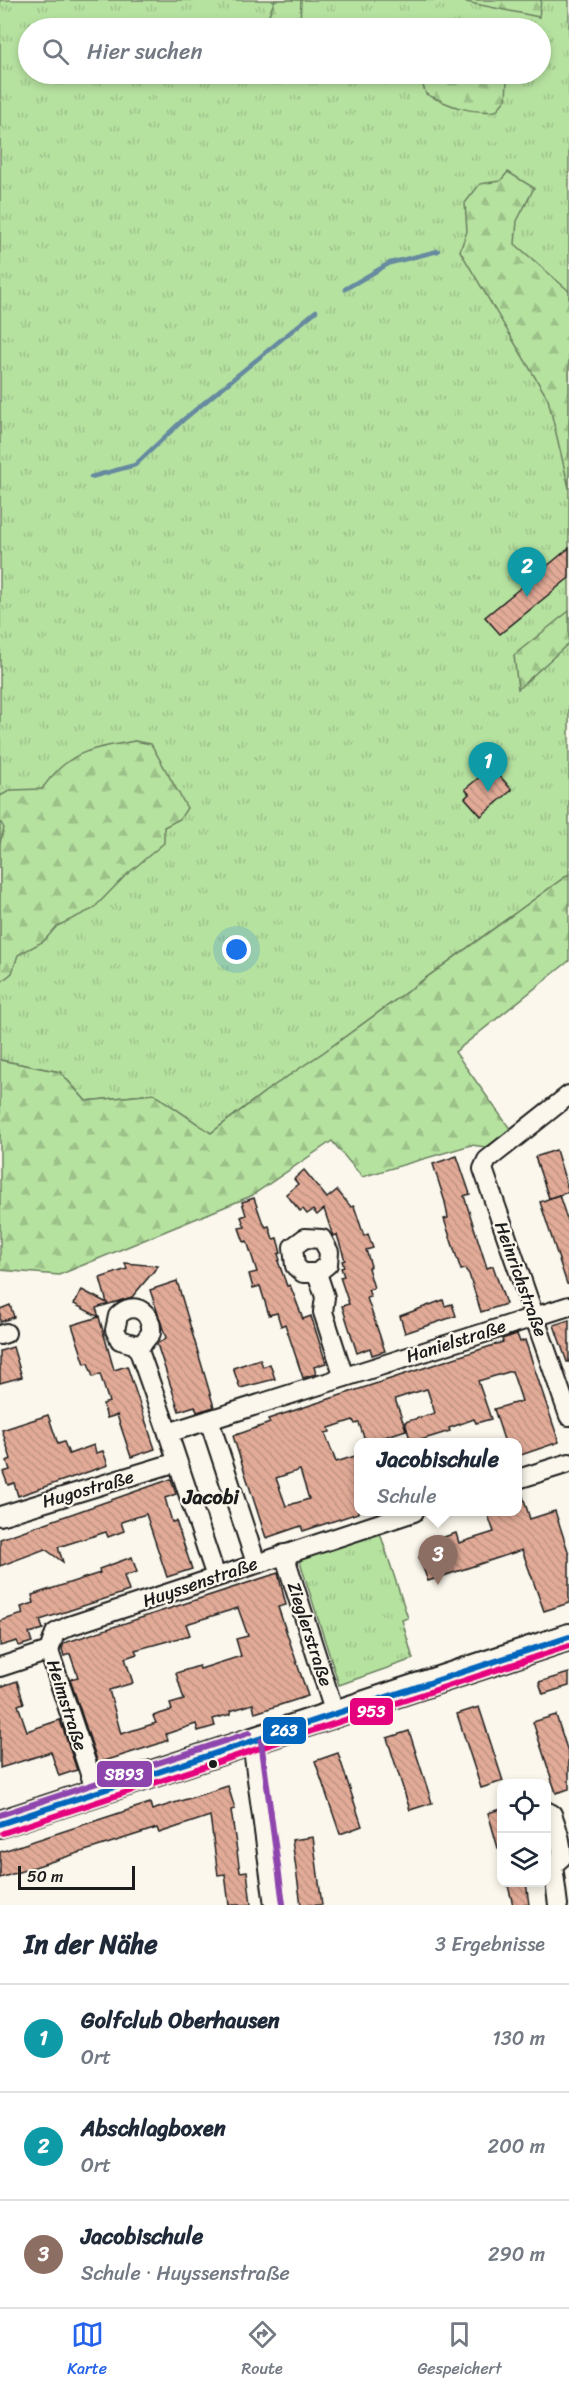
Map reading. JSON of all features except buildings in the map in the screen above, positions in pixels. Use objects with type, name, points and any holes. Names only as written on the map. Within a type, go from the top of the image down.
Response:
[{"type":"main road","points":[[0,1824],[569,1637]]},
{"type":"street","name":"Heinrichstraße","points":[[569,1095],[487,1160],[483,1169],[532,1317],[569,1416]]},
{"type":"street","points":[[317,1273],[325,1297],[323,1312],[344,1377]]},
{"type":"street","name":"Hanielstraße","points":[[209,1420],[569,1305]]},
{"type":"street","points":[[137,1345],[216,1578]]},
{"type":"street","points":[[168,1433],[209,1420],[256,1563]]},
{"type":"street","name":"Hugostraße","points":[[0,1516],[177,1462]]},
{"type":"street","points":[[522,1478],[569,1463]]},
{"type":"street","name":"Huyssenstraße","points":[[49,1651],[51,1641],[62,1629],[402,1516]]},
{"type":"street","name":"Zieglerstraße","points":[[284,1554],[336,1714]]},
{"type":"street","points":[[0,1667],[49,1651]]},
{"type":"street","name":"Heimstraße","points":[[49,1651],[96,1792]]},
{"type":"street","points":[[252,1742],[274,1905]]},
{"type":"street","points":[[551,1814],[562,1857],[551,1864]]},
{"type":"street","points":[[551,1870],[558,1905]]},
{"type":"green space","points":[[0,0],[569,0],[569,874],[211,1133],[154,1094],[86,1101],[60,1072],[0,1060]]},
{"type":"green space","points":[[275,0],[301,0],[300,18],[262,18],[268,17]]},
{"type":"green space","points":[[456,0],[541,0],[539,17]]},
{"type":"green space","points":[[422,84],[507,84],[506,99],[496,111],[460,108],[426,94]]},
{"type":"green space","points":[[508,172],[534,188],[517,221],[515,244],[569,291],[569,488],[548,399],[460,251],[467,231],[465,203],[480,184],[500,181]]},
{"type":"green space","points":[[569,611],[569,643],[518,689],[514,655]]},
{"type":"green space","points":[[135,741],[151,744],[187,808],[180,819],[164,827],[164,843],[125,876],[93,909],[57,926],[44,941],[18,955],[12,973],[0,983],[0,843],[4,828],[0,821],[0,796],[11,790],[42,789],[62,766],[82,753]]},
{"type":"green space","points":[[569,874],[569,961],[455,1052],[511,1130],[486,1147],[471,1145],[362,1177],[332,1141],[251,1196],[59,1275],[0,1270],[0,1060],[60,1072],[86,1101],[154,1094],[211,1133]]},
{"type":"green space","points":[[380,1533],[408,1618],[402,1620],[413,1659],[339,1685],[299,1559]]},
{"type":"waterway","points":[[345,289],[390,263],[438,251]]},
{"type":"waterway","points":[[91,477],[135,465],[183,420],[316,311]]},
{"type":"transit line","name":"263","points":[[0,1824],[569,1637]]},
{"type":"transit line","name":"953","points":[[3,1833],[569,1646]]},
{"type":"transit line","name":"SB93","points":[[0,1815],[249,1733]]},
{"type":"transit line","name":"SB93","points":[[261,1741],[283,1904]]},
{"type":"place","name":"Abschlagboxen","points":[[527,597]]},
{"type":"place","name":"Golfclub Oberhausen","points":[[488,792]]},
{"type":"place","name":"Jacobischule","points":[[438,1585]]},
{"type":"district","name":"Jacobi","points":[[211,1497]]}]
